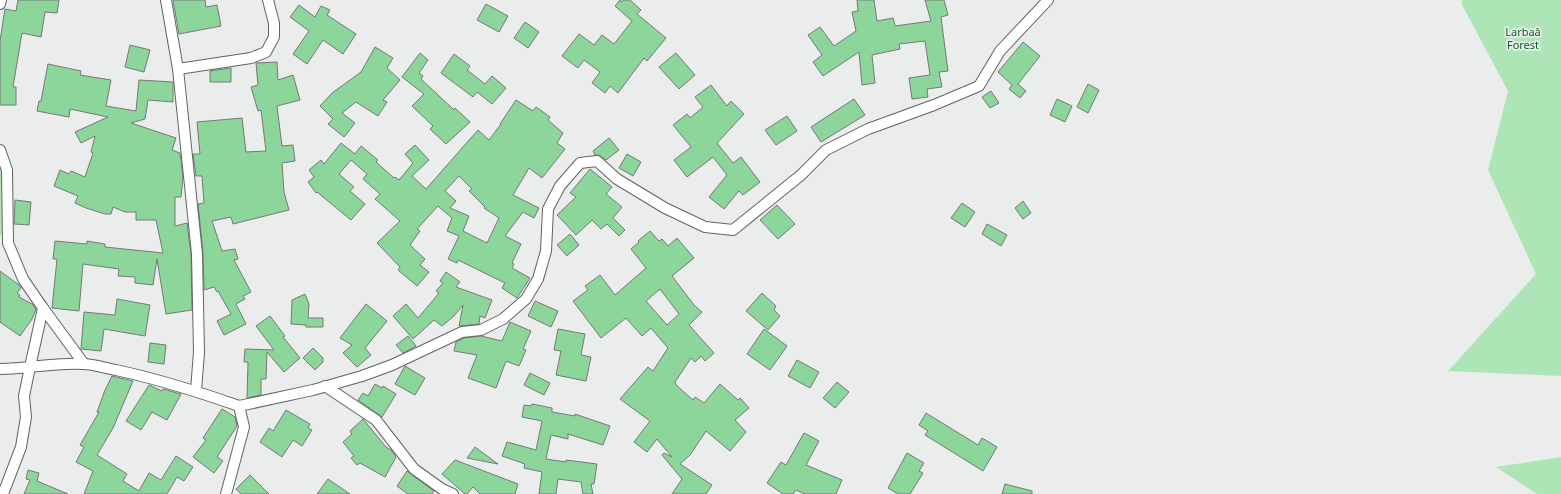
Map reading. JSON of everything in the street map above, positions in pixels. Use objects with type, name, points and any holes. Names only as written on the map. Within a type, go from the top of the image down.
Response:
[{"type":"street","points":[[0,4],[1,0]]},
{"type":"street","points":[[166,0],[178,69],[197,254],[200,352],[196,391]]},
{"type":"street","points":[[178,69],[251,58],[266,52],[274,37],[274,23],[268,0]]},
{"type":"street","points":[[0,369],[54,364],[84,364],[139,375],[196,391],[239,406],[325,386],[368,374],[392,365],[462,332],[481,330],[503,319],[526,298],[538,279],[546,251],[548,209],[560,186],[580,163],[597,161],[624,183],[665,208],[705,227],[732,230],[801,175],[826,150],[868,129],[934,105],[979,86],[1000,51],[1048,0]]},
{"type":"street","points":[[0,150],[7,170],[8,242],[23,279],[84,364]]},
{"type":"street","points":[[3,494],[21,447],[26,417],[24,396],[43,308]]},
{"type":"street","points":[[325,386],[376,420],[414,469],[442,489],[453,494]]},
{"type":"street","points":[[226,494],[244,427],[239,406]]},
{"type":"green space","name":"Larbaâ Forest","points":[[1462,0],[1561,0],[1561,376],[1448,371],[1536,274],[1488,170],[1508,91],[1462,5]]},
{"type":"green space","points":[[0,160],[3,188],[3,232],[0,236]]},
{"type":"green space","points":[[1561,457],[1561,494],[1537,494],[1496,467]]},
{"type":"building","points":[[18,0],[59,0],[57,13],[45,12],[41,37],[22,33],[13,87],[16,87],[16,105],[0,105],[0,41],[5,9],[16,11]]},
{"type":"building","points":[[173,0],[205,0],[206,7],[217,5],[221,26],[179,34]]},
{"type":"building","points":[[620,0],[621,2],[623,0],[630,0],[641,10],[637,14],[666,38],[647,61],[644,58],[618,93],[610,86],[605,93],[592,83],[600,72],[584,60],[578,68],[562,56],[579,34],[594,45],[602,35],[614,44],[632,21],[615,6]]},
{"type":"building","points":[[857,0],[874,0],[877,21],[893,18],[895,26],[931,21],[925,0],[944,0],[948,15],[941,17],[948,71],[939,72],[942,87],[927,89],[928,97],[912,99],[909,78],[930,75],[925,41],[899,44],[900,49],[872,55],[875,83],[862,85],[859,52],[823,76],[813,62],[822,55],[808,35],[820,27],[834,46],[856,31],[852,12],[858,11]]},
{"type":"building","points":[[486,4],[508,16],[499,32],[477,20]]},
{"type":"building","points":[[299,5],[315,17],[321,6],[330,10],[327,15],[356,34],[343,54],[323,40],[307,64],[293,54],[309,31],[290,17]]},
{"type":"building","points":[[525,22],[539,32],[528,48],[514,38]]},
{"type":"building","points":[[1023,42],[1040,56],[1018,84],[1026,91],[1020,98],[1009,89],[1012,85],[998,72]]},
{"type":"building","points":[[130,45],[150,50],[144,72],[125,67]]},
{"type":"building","points":[[375,47],[393,58],[387,68],[400,80],[383,100],[387,102],[378,116],[356,102],[342,113],[355,123],[344,137],[328,124],[333,119],[320,106],[332,93],[361,72]]},
{"type":"building","points":[[420,53],[428,60],[419,73],[423,76],[421,79],[454,110],[455,108],[470,122],[446,144],[430,129],[433,126],[412,106],[424,94],[402,77]]},
{"type":"building","points":[[676,53],[695,75],[679,89],[659,67]]},
{"type":"building","points":[[454,54],[470,66],[467,70],[485,84],[492,76],[506,88],[492,104],[477,92],[473,97],[441,73]]},
{"type":"building","points":[[277,62],[278,80],[293,75],[300,100],[277,106],[282,146],[293,145],[295,161],[282,163],[284,192],[289,210],[233,224],[231,217],[212,221],[222,251],[235,249],[238,259],[234,260],[251,292],[243,296],[245,299],[236,304],[246,324],[224,335],[217,321],[231,314],[218,291],[217,292],[214,287],[204,290],[203,253],[198,204],[204,203],[202,176],[196,176],[193,154],[200,154],[197,122],[242,118],[246,152],[266,151],[261,110],[258,111],[251,87],[258,85],[256,63]]},
{"type":"building","points":[[48,64],[81,71],[80,75],[111,80],[106,106],[136,111],[139,80],[173,82],[173,102],[148,100],[145,119],[131,123],[176,138],[172,150],[180,153],[183,177],[181,197],[175,197],[175,226],[187,223],[191,254],[192,310],[166,314],[157,259],[153,285],[135,283],[135,277],[118,276],[119,269],[83,264],[79,311],[52,308],[57,259],[53,259],[55,241],[87,244],[87,241],[105,244],[105,247],[163,253],[156,220],[136,220],[136,212],[125,212],[113,207],[111,214],[105,214],[86,208],[75,203],[78,196],[54,186],[60,170],[69,174],[71,171],[85,177],[93,153],[91,152],[95,136],[81,143],[75,132],[108,117],[70,109],[69,117],[37,111],[39,101],[41,101]]},
{"type":"building","points":[[231,68],[231,82],[210,82],[210,71]]},
{"type":"building","points":[[1088,84],[1099,90],[1088,113],[1077,107]]},
{"type":"building","points":[[711,85],[727,106],[731,101],[744,114],[717,143],[733,163],[741,157],[760,182],[743,195],[739,191],[724,209],[709,197],[727,175],[713,157],[687,177],[674,160],[691,147],[673,125],[687,114],[690,118],[703,107],[695,97]]},
{"type":"building","points":[[991,91],[999,103],[990,108],[982,97]]},
{"type":"building","points":[[854,99],[865,115],[821,142],[811,127]]},
{"type":"building","points":[[1057,99],[1072,106],[1065,122],[1050,115]]},
{"type":"building","points":[[516,100],[533,111],[536,107],[550,117],[548,120],[563,133],[557,143],[565,149],[542,178],[529,168],[513,195],[539,208],[534,218],[523,212],[505,236],[521,244],[512,263],[514,264],[512,268],[530,278],[517,298],[502,288],[505,283],[458,260],[457,263],[448,259],[459,236],[447,231],[452,218],[438,206],[417,229],[420,231],[410,245],[425,259],[420,265],[429,272],[417,286],[398,270],[400,267],[377,243],[400,221],[375,199],[380,194],[363,179],[367,174],[351,160],[339,174],[354,187],[350,191],[365,204],[351,220],[317,192],[316,193],[308,182],[314,177],[309,170],[321,160],[324,164],[341,143],[355,154],[361,146],[378,160],[376,162],[394,178],[395,177],[399,180],[413,163],[405,154],[415,145],[429,160],[412,176],[426,189],[478,130],[489,140]],"holes":[[[459,176],[472,189],[469,191],[485,207],[484,208],[499,218],[487,243],[463,231],[469,216],[450,208],[456,201],[445,191]]]},
{"type":"building","points":[[787,116],[797,131],[776,145],[765,130]]},
{"type":"building","points":[[609,138],[619,150],[606,160],[599,155],[595,155],[593,151]]},
{"type":"building","points":[[627,154],[641,162],[633,176],[619,168]]},
{"type":"building","points":[[590,169],[612,187],[606,194],[622,207],[613,218],[625,230],[619,236],[607,224],[601,229],[592,220],[576,235],[557,215],[576,197],[570,193]]},
{"type":"building","points":[[15,200],[31,202],[29,225],[14,224]]},
{"type":"building","points":[[1023,201],[1031,213],[1023,219],[1015,208]]},
{"type":"building","points":[[962,203],[975,212],[965,227],[951,218]]},
{"type":"building","points":[[777,205],[795,224],[778,239],[760,220]]},
{"type":"building","points":[[987,224],[1007,235],[1001,246],[982,234]]},
{"type":"building","points":[[650,231],[659,241],[662,239],[668,246],[677,238],[694,258],[672,276],[694,305],[702,312],[689,325],[714,353],[705,361],[701,356],[695,362],[691,358],[675,382],[676,385],[693,400],[695,397],[704,403],[720,384],[738,400],[740,398],[749,408],[735,420],[746,432],[730,451],[706,431],[690,455],[680,464],[712,485],[706,494],[672,494],[682,479],[662,455],[664,453],[672,457],[657,439],[647,452],[634,442],[650,421],[620,399],[648,367],[653,371],[668,348],[651,328],[642,336],[626,318],[601,338],[573,301],[588,290],[585,286],[600,275],[615,295],[645,269],[646,268],[631,249],[639,242],[638,241]],"holes":[[[660,289],[679,314],[667,325],[646,301]]]},
{"type":"building","points":[[570,234],[579,245],[567,256],[557,245]]},
{"type":"building","points":[[0,271],[19,285],[21,288],[17,293],[20,295],[19,297],[32,304],[36,309],[32,319],[20,336],[0,322]]},
{"type":"building","points":[[446,272],[460,282],[456,287],[492,300],[485,318],[480,316],[479,324],[459,326],[463,305],[454,316],[442,326],[434,320],[413,339],[393,316],[406,304],[418,318],[439,293],[436,291],[443,283],[440,281]]},
{"type":"building","points":[[762,293],[776,306],[774,310],[780,316],[768,330],[746,311]]},
{"type":"building","points":[[305,294],[309,304],[308,318],[323,318],[323,327],[306,327],[306,325],[291,324],[292,300]]},
{"type":"building","points":[[117,299],[150,305],[145,336],[104,329],[101,351],[81,349],[84,312],[115,315]]},
{"type":"building","points":[[535,301],[558,311],[551,327],[528,316]]},
{"type":"building","points":[[366,304],[387,321],[365,348],[371,355],[357,367],[343,353],[352,345],[340,338]]},
{"type":"building","points":[[270,316],[285,336],[283,337],[300,358],[284,372],[267,352],[266,379],[261,379],[261,395],[247,398],[248,362],[244,362],[245,349],[274,350],[256,326]]},
{"type":"building","points":[[510,322],[531,331],[523,349],[526,350],[519,366],[506,361],[496,388],[468,378],[477,355],[454,351],[456,342],[464,338],[481,336],[502,341]]},
{"type":"building","points":[[558,329],[585,334],[581,355],[591,357],[586,381],[556,375],[561,351],[554,350]]},
{"type":"building","points":[[764,329],[787,346],[770,370],[747,354]]},
{"type":"building","points":[[408,336],[416,346],[403,353],[396,345]]},
{"type":"building","points":[[150,343],[166,345],[164,364],[148,362]]},
{"type":"building","points":[[313,348],[323,358],[323,362],[315,370],[303,358]]},
{"type":"building","points":[[797,360],[819,372],[810,388],[788,376]]},
{"type":"building","points":[[405,366],[425,378],[415,395],[395,384]]},
{"type":"building","points":[[530,373],[550,383],[544,395],[524,385]]},
{"type":"building","points":[[112,376],[133,381],[113,428],[97,455],[127,474],[123,481],[139,491],[149,473],[161,480],[176,456],[193,467],[184,481],[177,477],[167,494],[84,494],[93,471],[76,462],[84,447],[80,445],[99,412],[97,412]]},
{"type":"building","points":[[837,382],[849,392],[835,408],[823,398]]},
{"type":"building","points":[[375,384],[382,388],[383,386],[396,394],[382,417],[358,400],[363,393],[368,396]]},
{"type":"building","points":[[149,385],[162,391],[163,389],[181,394],[167,420],[152,412],[141,430],[126,421]]},
{"type":"building","points":[[532,404],[552,408],[552,412],[575,416],[575,414],[610,426],[603,445],[568,434],[568,439],[551,435],[546,459],[597,464],[594,484],[591,484],[593,494],[583,494],[581,482],[558,479],[556,494],[539,494],[542,472],[524,468],[525,464],[502,456],[507,442],[536,450],[542,421],[522,417],[524,405],[531,406]]},
{"type":"building","points":[[222,409],[235,417],[237,426],[217,457],[223,461],[214,473],[193,457],[206,440],[203,438]]},
{"type":"building","points":[[286,410],[310,424],[308,428],[312,430],[302,446],[293,440],[282,457],[260,442],[269,428],[273,431]]},
{"type":"building","points":[[926,413],[978,445],[982,438],[997,447],[983,471],[925,435],[928,431],[919,425]]},
{"type":"building","points":[[363,419],[396,457],[385,477],[360,463],[357,465],[351,458],[354,456],[343,442],[352,434],[350,431]]},
{"type":"building","points":[[804,433],[819,441],[806,465],[842,480],[836,494],[805,494],[796,490],[793,494],[783,494],[767,483],[781,462],[786,465]]},
{"type":"building","points":[[475,447],[498,464],[467,458]]},
{"type":"building","points":[[907,453],[924,463],[919,471],[923,473],[910,494],[898,494],[888,488]]},
{"type":"building","points":[[455,460],[518,484],[515,494],[480,494],[473,487],[467,494],[465,494],[442,474]]},
{"type":"building","points":[[28,470],[39,473],[37,481],[68,494],[24,494],[30,480],[26,479]]},
{"type":"building","points":[[407,471],[434,491],[432,494],[408,494],[397,486]]},
{"type":"building","points":[[250,475],[269,494],[241,494],[236,489]]},
{"type":"building","points":[[328,479],[350,494],[317,494]]},
{"type":"building","points":[[1005,484],[1032,491],[1032,494],[1002,494]]}]
